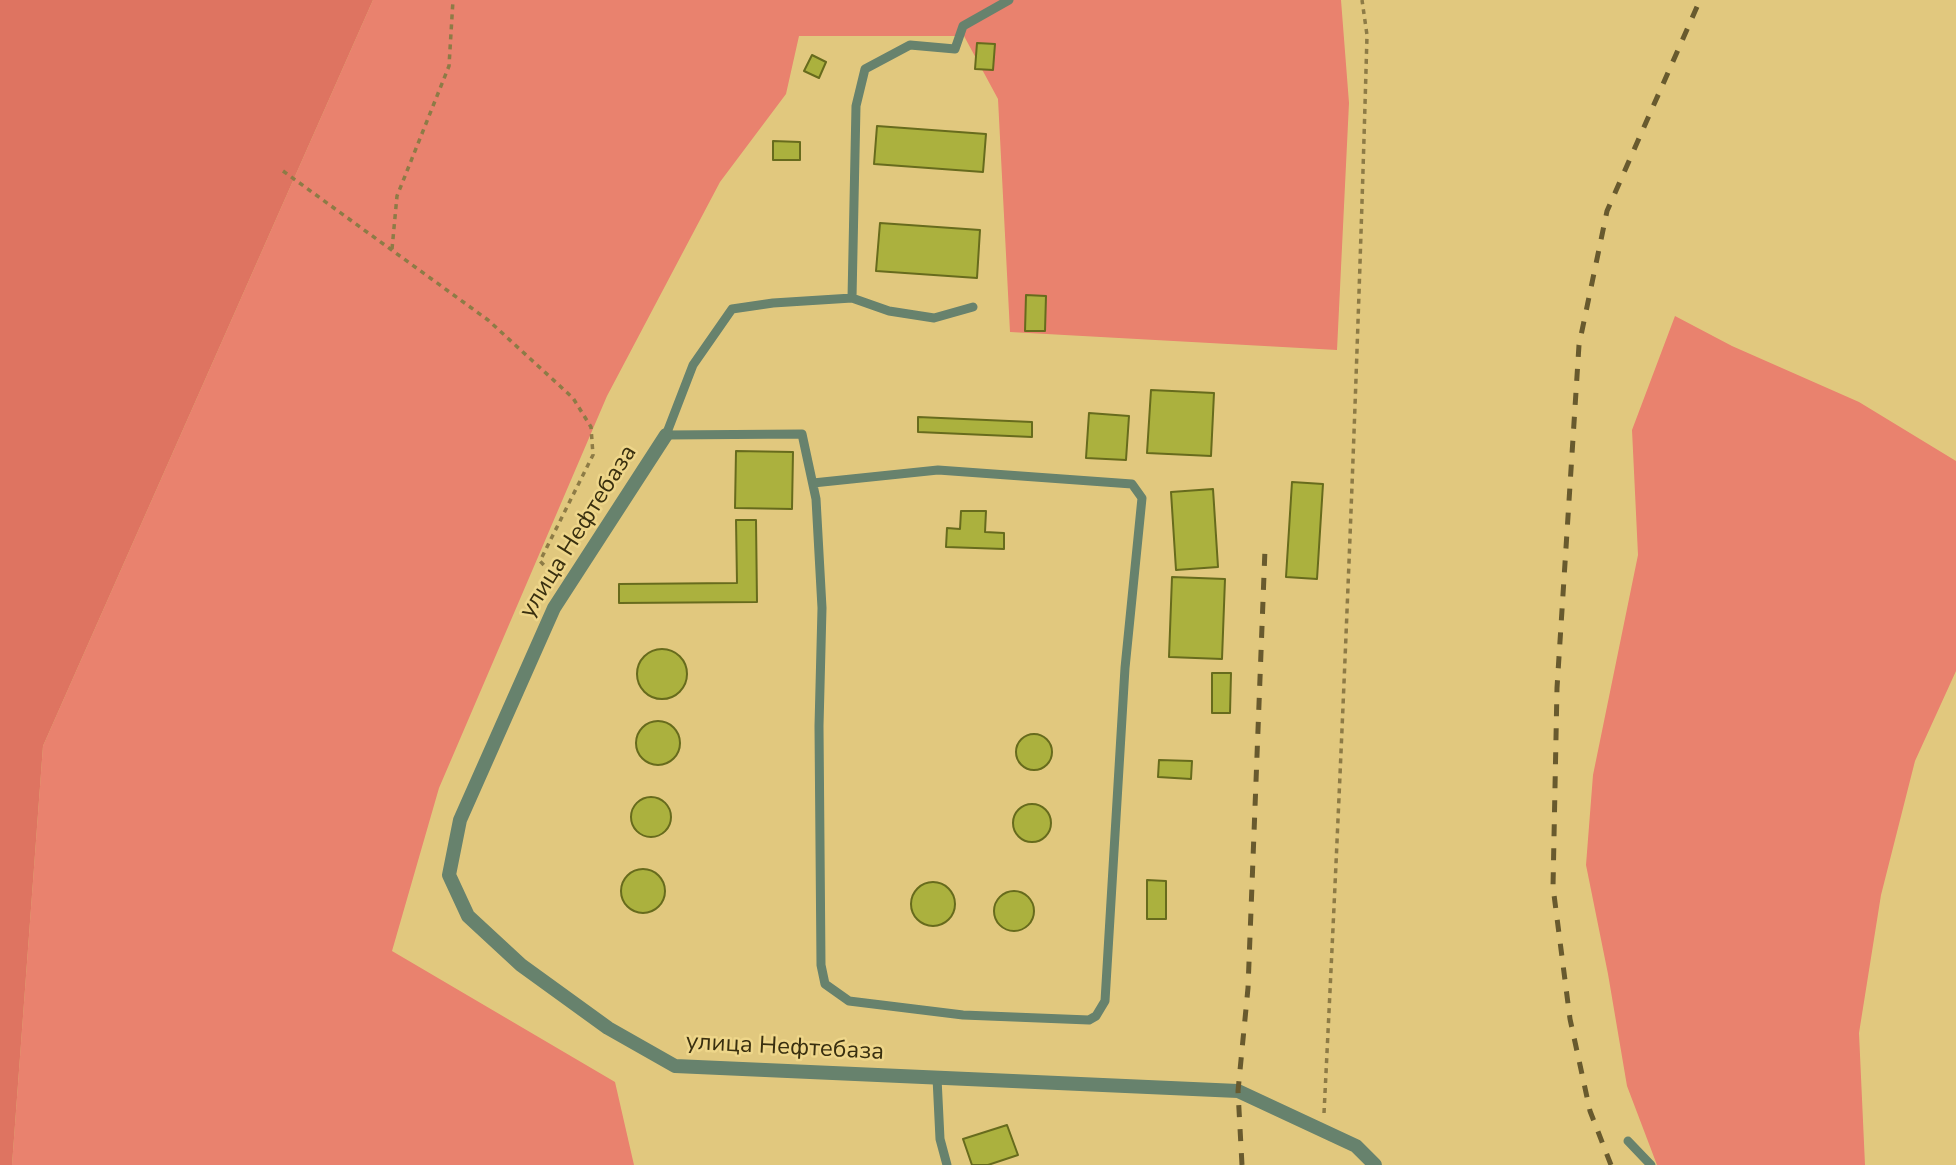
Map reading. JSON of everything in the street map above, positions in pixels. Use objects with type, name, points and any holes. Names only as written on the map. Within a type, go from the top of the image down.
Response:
[{"type":"street","name":"улица Нефтебаза","points":[[666,435],[554,608],[460,820],[449,875],[468,916],[521,965],[554,989],[608,1028],[675,1066],[1238,1091],[1356,1146],[1375,1165]]},
{"type":"lane","points":[[852,298],[856,106],[865,69],[910,45],[955,49],[963,26],[1009,0]]},
{"type":"lane","points":[[813,483],[938,470],[1132,484],[1142,498],[1125,668],[1105,1001],[1096,1016],[1089,1020],[963,1015],[849,1001],[825,984],[821,965],[819,726],[822,608],[813,483],[802,434],[666,435],[693,365],[732,309],[773,303],[852,298],[889,311],[934,317],[973,307]]},
{"type":"lane","points":[[937,1078],[940,1139],[947,1165]]},
{"type":"lane","points":[[1628,1141],[1651,1165]]},
{"type":"path","points":[[392,249],[397,197],[449,66],[453,0]]},
{"type":"path","points":[[1323,1131],[1342,746],[1359,309],[1367,35],[1362,0]]},
{"type":"path","points":[[283,171],[488,320],[573,398],[591,427],[593,455],[540,561],[565,588]]},
{"type":"shaded area","points":[[0,0],[373,0],[43,746],[12,1165],[0,1165]]},
{"type":"shaded area","points":[[373,0],[1341,0],[1349,103],[1337,350],[1010,332],[998,99],[964,36],[799,36],[786,94],[720,182],[607,396],[439,788],[392,951],[615,1082],[634,1165],[12,1165],[43,746]]},
{"type":"shaded area","points":[[1675,316],[1732,346],[1859,402],[1956,461],[1956,671],[1915,761],[1881,895],[1859,1033],[1865,1165],[1657,1165],[1627,1086],[1586,865],[1593,775],[1638,555],[1632,430]]},
{"type":"building","points":[[977,43],[995,44],[993,70],[975,69]]},
{"type":"building","points":[[812,55],[826,62],[819,78],[804,71]]},
{"type":"building","points":[[877,126],[986,134],[983,172],[874,164]]},
{"type":"building","points":[[773,141],[800,142],[800,160],[773,160]]},
{"type":"building","points":[[880,223],[980,230],[977,278],[876,271]]},
{"type":"building","points":[[1026,295],[1046,296],[1045,331],[1025,331]]},
{"type":"building","points":[[1151,390],[1214,393],[1211,456],[1147,453]]},
{"type":"building","points":[[1089,413],[1129,416],[1126,460],[1086,458]]},
{"type":"building","points":[[918,417],[1032,422],[1032,437],[918,432]]},
{"type":"building","points":[[736,451],[793,452],[792,509],[735,508]]},
{"type":"building","points":[[1292,482],[1323,484],[1317,579],[1286,577]]},
{"type":"building","points":[[1213,489],[1218,567],[1176,570],[1171,492]]},
{"type":"building","points":[[961,511],[986,511],[985,532],[1004,533],[1004,549],[946,547],[947,528],[960,529]]},
{"type":"building","points":[[736,520],[756,520],[757,602],[619,603],[619,584],[737,583]]},
{"type":"building","points":[[1172,577],[1225,579],[1222,659],[1169,657]]},
{"type":"building","points":[[662,649],[680,656],[687,674],[680,692],[662,699],[644,692],[637,674],[644,656]]},
{"type":"building","points":[[1212,673],[1231,673],[1230,713],[1212,713]]},
{"type":"building","points":[[658,721],[674,727],[680,743],[674,759],[658,765],[642,759],[636,743],[642,727]]},
{"type":"building","points":[[1034,734],[1047,739],[1052,752],[1047,765],[1034,770],[1021,765],[1016,752],[1021,739]]},
{"type":"building","points":[[1159,760],[1192,761],[1191,779],[1158,777]]},
{"type":"building","points":[[651,797],[665,803],[671,817],[665,831],[651,837],[637,831],[631,817],[637,803]]},
{"type":"building","points":[[1032,804],[1046,809],[1051,823],[1046,837],[1032,842],[1018,837],[1013,823],[1018,809]]},
{"type":"building","points":[[643,869],[658,876],[665,891],[658,906],[643,913],[628,906],[621,891],[628,876]]},
{"type":"building","points":[[1147,880],[1166,881],[1166,919],[1147,919]]},
{"type":"building","points":[[933,882],[948,889],[955,904],[948,919],[933,926],[918,919],[911,904],[918,889]]},
{"type":"building","points":[[1014,891],[1022,892],[1028,897],[1033,903],[1033,919],[1028,925],[1022,930],[1014,931],[1006,930],[1000,925],[995,919],[994,911],[995,903],[1000,897],[1006,892]]},
{"type":"building","points":[[1007,1125],[1018,1155],[988,1165],[972,1165],[963,1139]]},
{"type":"railway","points":[[1611,1165],[1590,1111],[1570,1019],[1553,887],[1557,688],[1579,345],[1607,211],[1700,0]]},
{"type":"railway","points":[[1242,1165],[1238,1091],[1248,988],[1265,549]]}]
